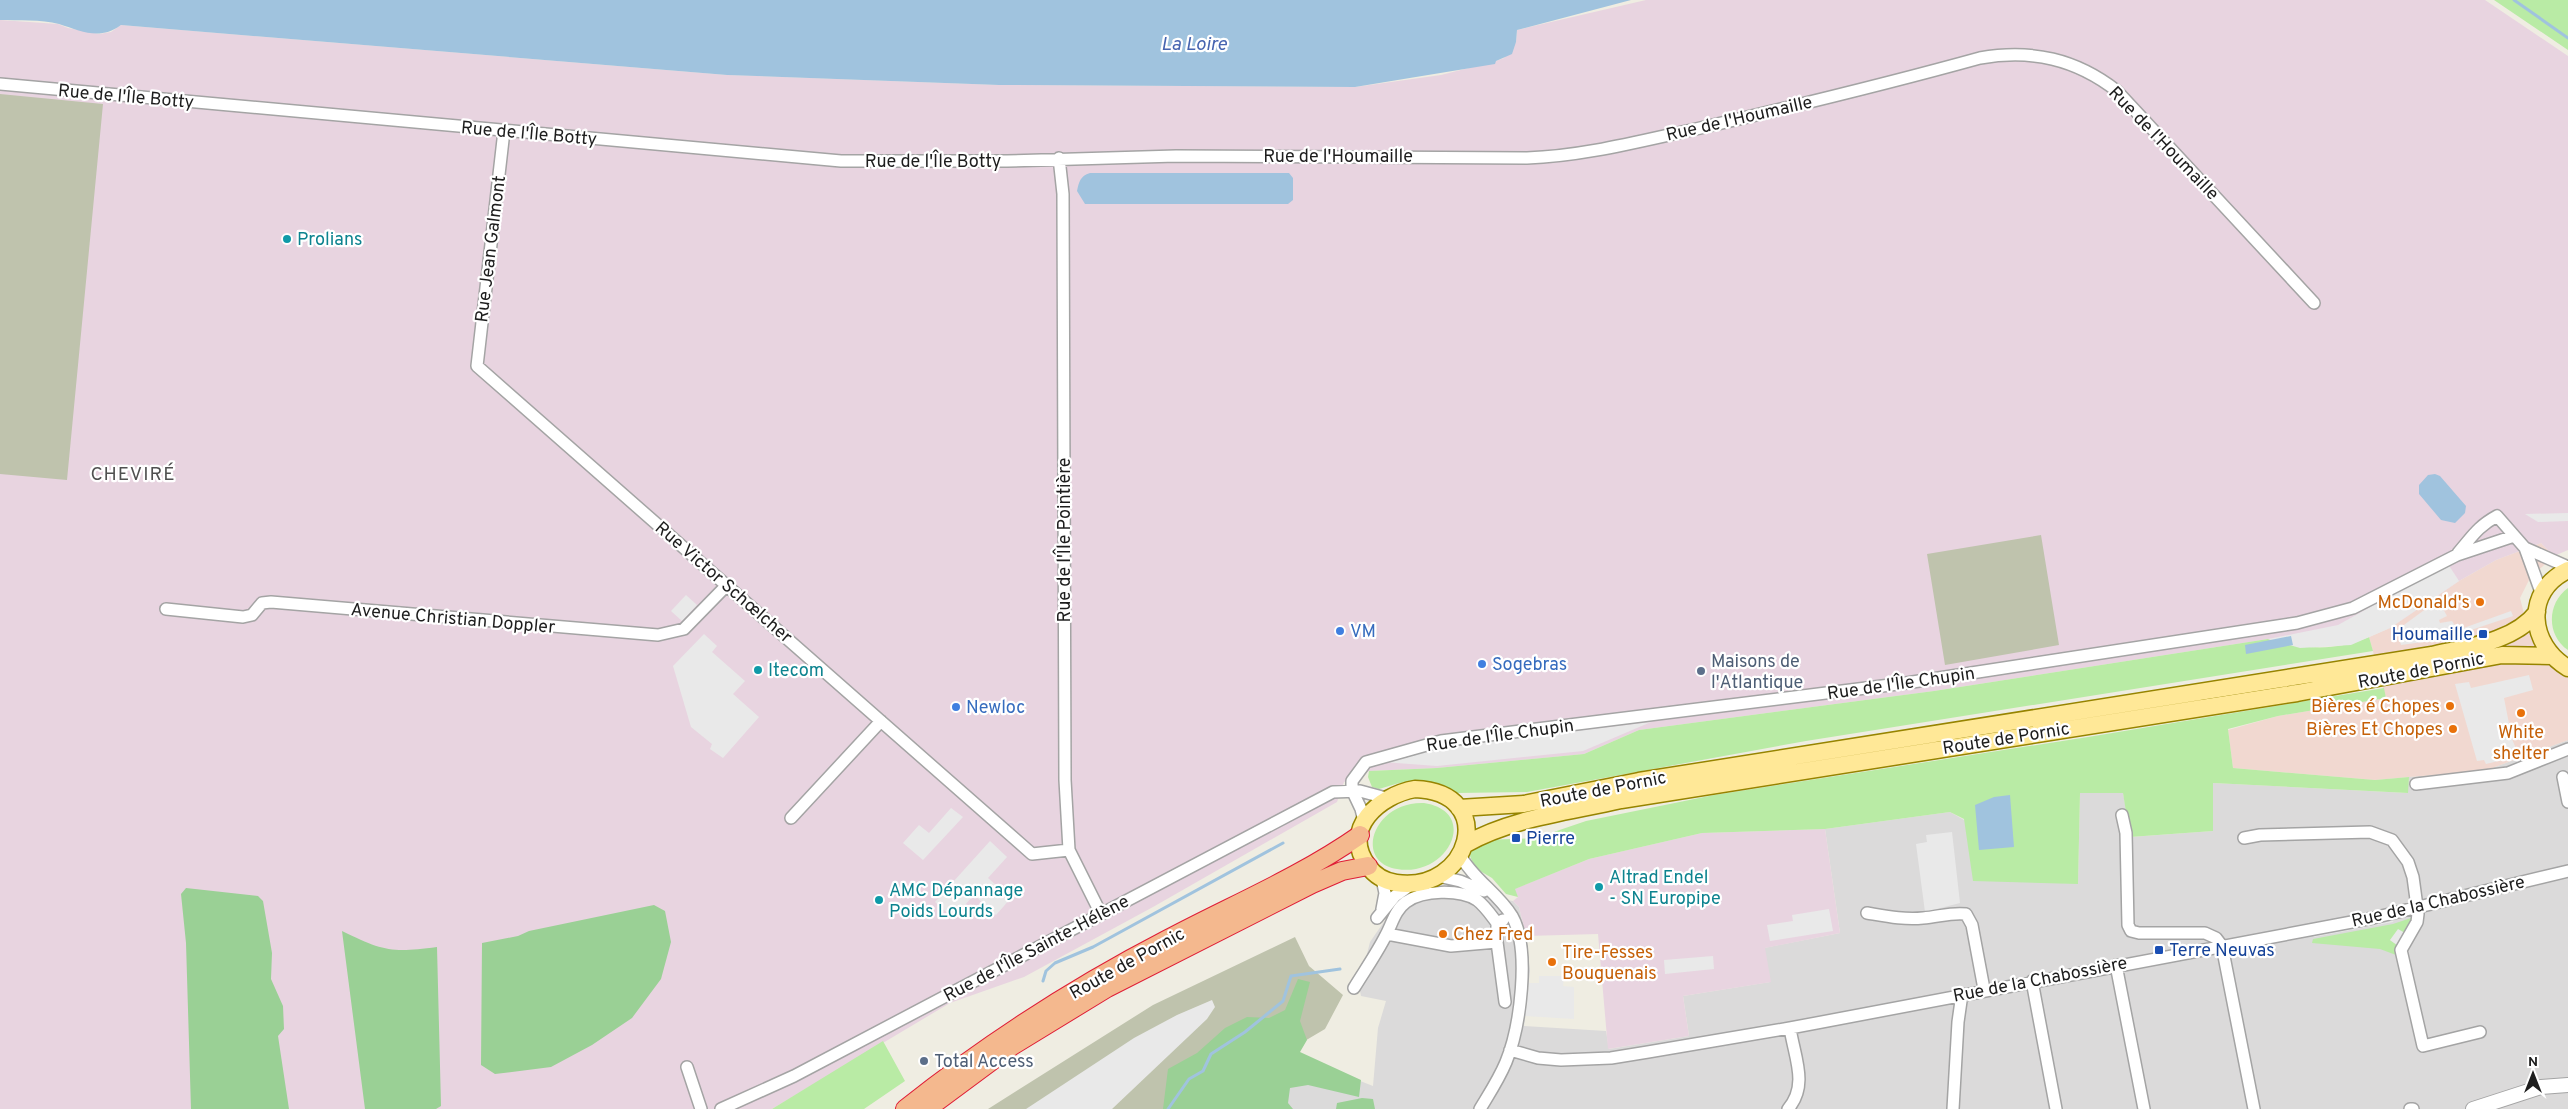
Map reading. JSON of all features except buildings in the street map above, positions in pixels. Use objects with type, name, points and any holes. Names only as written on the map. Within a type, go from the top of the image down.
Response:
[{"type":"highway","name":"Route de Pornic","points":[[905,1109],[1055,1002],[1168,939],[1279,884],[1362,828]]},
{"type":"highway","name":"Route de Pornic","points":[[927,1109],[1012,1046],[1107,988],[1312,884],[1342,871],[1368,866]]},
{"type":"main road","points":[[2568,568],[2552,580],[2542,595],[2537,612],[2538,634],[2552,656],[2568,668]]},
{"type":"main road","name":"Route de Pornic","points":[[1459,808],[1524,804],[1649,780],[2402,661],[2473,646],[2516,631],[2530,621],[2537,612]]},
{"type":"main road","name":"Route de Pornic","points":[[1463,850],[1481,835],[1513,824],[1630,798],[2297,693],[2502,655],[2552,656]]},
{"type":"main road","points":[[1426,789],[1446,795],[1459,808],[1466,822],[1463,850],[1451,867],[1438,876],[1412,884],[1382,878],[1368,866],[1362,854],[1362,828],[1370,812],[1386,798],[1406,791],[1426,789]]},
{"type":"street","name":"Rue de l'Houmaille","points":[[1059,158],[1554,157],[1780,110],[1980,58],[2004,54],[2035,55],[2079,67],[2117,91],[2314,303]]},
{"type":"street","name":"Rue de l'Île Botty","points":[[0,84],[841,161],[1007,161],[1059,158]]},
{"type":"street","name":"Rue Jean Galmont","points":[[477,366],[504,131]]},
{"type":"street","name":"Rue de l'Île Pointière","points":[[1059,158],[1063,194],[1065,770],[1069,850],[1101,914]]},
{"type":"street","name":"Rue Victor Schœlcher","points":[[477,366],[1032,854],[1069,850]]},
{"type":"street","name":"Rue de l'Île Chupin","points":[[1352,790],[1352,781],[1366,762],[1441,741],[1906,683],[2297,623],[2353,608],[2457,555],[2514,536],[2497,516],[2479,526],[2468,544],[2457,555]]},
{"type":"street","points":[[2514,536],[2525,548],[2568,568]]},
{"type":"street","points":[[2525,548],[2542,595]]},
{"type":"street","name":"Avenue Christian Doppler","points":[[252,615],[262,603],[271,602],[658,636],[684,629],[727,585]]},
{"type":"street","points":[[166,609],[243,617],[252,615]]},
{"type":"street","points":[[248,627],[252,615]]},
{"type":"street","points":[[569,640],[570,628]]},
{"type":"street","points":[[792,818],[881,721]]},
{"type":"street","points":[[2416,784],[2508,773],[2568,749]]},
{"type":"street","points":[[2563,777],[2568,802]]},
{"type":"street","points":[[1352,790],[1386,798]]},
{"type":"street","points":[[1352,790],[1362,809],[1362,828]]},
{"type":"street","name":"Rue de l'Île Sainte-Hélène","points":[[721,1109],[794,1076],[1333,792],[1352,790]]},
{"type":"street","points":[[2122,815],[2126,833],[2126,905],[2128,925],[2131,930],[2139,933],[2205,934],[2216,938],[2222,946],[2254,1109]]},
{"type":"street","points":[[2244,838],[2260,835],[2370,832],[2392,840],[2408,862],[2413,876],[2417,922],[2401,950],[2423,1046],[2480,1032]]},
{"type":"street","points":[[1463,850],[1469,871],[1512,916],[1517,931],[1522,980],[1510,1050],[1499,1076],[1480,1109]]},
{"type":"street","name":"Rue de la Chabossière","points":[[1510,1050],[1538,1058],[1561,1060],[1612,1058],[1790,1028],[2417,908],[2568,871]]},
{"type":"street","points":[[1438,876],[1460,881],[1493,895]]},
{"type":"street","points":[[1382,878],[1385,893],[1380,913],[1412,884]]},
{"type":"street","points":[[1354,988],[1387,934],[1393,918],[1405,903],[1419,896],[1451,893],[1476,900],[1497,923],[1497,942],[1505,1002]]},
{"type":"street","points":[[1867,914],[1896,918],[1922,918],[1956,912],[1966,914],[1972,925],[1984,990]]},
{"type":"street","points":[[1497,923],[1512,916]]},
{"type":"street","points":[[1387,934],[1451,946],[1497,942]]},
{"type":"street","points":[[2116,965],[2144,1109]]},
{"type":"street","points":[[2032,981],[2056,1109]]},
{"type":"street","points":[[1953,1109],[1958,1022],[1962,994]]},
{"type":"street","points":[[1788,1109],[1798,1093],[1800,1082],[1790,1028]]},
{"type":"street","points":[[687,1067],[701,1109]]},
{"type":"street","points":[[2473,1109],[2542,1087],[2568,1085]]},
{"type":"shaded area","points":[[1646,0],[2485,0],[2568,56],[2568,550],[2554,556],[2541,543],[2496,560],[2459,581],[2390,628],[2300,648],[2268,639],[1934,691],[1639,730],[1584,754],[1437,768],[1369,771],[1344,782],[1337,802],[1153,907],[1024,977],[950,1003],[772,1109],[0,1109],[0,20],[58,24],[68,28],[99,34],[111,32],[121,25],[727,75],[999,85],[1355,87],[1441,75],[1496,61],[1504,58],[1516,42],[1517,30]]},
{"type":"shaded area","points":[[0,94],[103,104],[67,480],[0,474]]},
{"type":"shaded area","points":[[2568,513],[2568,521],[2538,522],[2525,514]]},
{"type":"shaded area","points":[[2041,535],[2059,645],[1945,665],[1927,554]]},
{"type":"shaded area","points":[[2541,543],[2554,556],[2530,578],[2520,598],[2529,633],[2539,649],[2568,674],[2568,740],[2484,771],[2375,780],[2233,768],[2228,730],[2278,716],[2386,698],[2369,637],[2390,628],[2459,581],[2496,560]]},
{"type":"shaded area","points":[[2448,564],[2459,581],[2390,628],[2351,645],[2300,648],[2268,639],[2338,625]]},
{"type":"shaded area","points":[[686,595],[697,605],[682,621],[671,611]]},
{"type":"shaded area","points":[[2438,600],[2447,616],[2439,620],[2440,623],[2452,621],[2458,630],[2511,611],[2513,616],[2453,636],[2447,628],[2430,641],[2401,645],[2397,630]]},
{"type":"shaded area","points":[[704,634],[717,646],[712,652],[745,681],[733,694],[759,717],[723,758],[710,749],[712,744],[691,727],[673,666]]},
{"type":"shaded area","points":[[2529,675],[2533,690],[2504,698],[2512,739],[2519,756],[2486,764],[2484,760],[2477,761],[2455,684],[2469,682],[2471,688]]},
{"type":"shaded area","points":[[1651,722],[1583,751],[1437,766],[1383,762],[1441,747]]},
{"type":"shaded area","points":[[2568,740],[2568,1109],[1252,1109],[1286,1052],[1373,1086],[1378,1028],[1386,1001],[1361,996],[1359,986],[1370,942],[1399,900],[1410,893],[1443,889],[1513,901],[1519,907],[1526,936],[1530,971],[1524,1026],[1606,1031],[1609,1049],[1689,1036],[1683,996],[1770,982],[1764,948],[1840,933],[1825,829],[1950,812],[2078,884],[2080,793],[2123,793],[2131,837],[2213,831],[2213,783],[2407,793],[2409,777],[2484,771]]},
{"type":"shaded area","points":[[951,808],[963,817],[923,860],[903,843],[919,825],[929,833]]},
{"type":"shaded area","points":[[1825,829],[1840,933],[1765,948],[1771,982],[1683,996],[1689,1036],[1608,1049],[1598,934],[1526,936],[1519,907],[1513,901],[1518,897],[1514,889],[1589,859],[1702,833]]},
{"type":"shaded area","points":[[1952,832],[1960,903],[1925,912],[1916,844],[1927,842],[1926,835]]},
{"type":"shaded area","points":[[990,841],[1007,857],[988,878],[1011,898],[996,915],[974,895],[953,918],[935,902]]},
{"type":"shaded area","points":[[1829,909],[1833,931],[1770,941],[1767,925],[1793,921],[1792,915]]},
{"type":"shaded area","points":[[2395,918],[2393,922],[2314,937],[2311,934]]},
{"type":"shaded area","points":[[2398,929],[2405,933],[2397,945],[2390,940]]},
{"type":"shaded area","points":[[1295,937],[1309,966],[1343,995],[1325,1029],[1286,1052],[1252,1109],[988,1109],[1153,1005]]},
{"type":"shaded area","points":[[1713,956],[1714,969],[1665,974],[1664,960]]},
{"type":"shaded area","points":[[1539,976],[1564,976],[1563,986],[1574,987],[1574,1019],[1525,1016],[1529,983],[1539,983]]},
{"type":"shaded area","points":[[1212,1000],[1215,1007],[1207,1019],[1112,1109],[1026,1109],[1134,1038],[1177,1015]]},
{"type":"green space","points":[[2494,0],[2568,0],[2568,50]]},
{"type":"green space","points":[[2568,588],[2568,650],[2556,636],[2552,619],[2556,602]]},
{"type":"green space","points":[[2369,637],[2373,651],[1806,741],[1527,792],[1457,793],[1441,784],[1420,782],[1399,783],[1379,789],[1372,787],[1368,777],[1369,771],[1437,768],[1584,754],[1639,730],[1934,691],[2268,639],[2307,647],[2331,647],[2356,642]]},
{"type":"green space","points":[[2384,688],[2386,698],[2278,716],[2228,729],[2233,768],[2375,780],[2409,777],[2408,793],[2213,783],[2213,831],[2130,837],[2123,793],[2080,793],[2078,884],[1973,881],[1964,819],[1950,812],[1825,829],[1702,833],[1589,859],[1515,889],[1518,897],[1506,894],[1492,878],[1475,868],[1470,856],[1472,849],[1484,840],[1536,838],[1586,821],[1714,795],[2088,737]]},
{"type":"green space","points":[[1424,803],[1441,809],[1451,818],[1454,830],[1451,843],[1443,854],[1430,864],[1415,869],[1397,869],[1383,864],[1375,855],[1373,845],[1375,833],[1381,821],[1392,811],[1406,805]]},
{"type":"green space","points":[[186,888],[258,896],[263,901],[272,953],[271,979],[283,1006],[284,1029],[278,1036],[289,1109],[191,1109],[186,943],[181,894]]},
{"type":"green space","points":[[654,905],[665,911],[671,942],[661,979],[632,1018],[592,1045],[551,1067],[495,1074],[481,1065],[482,943],[518,936],[529,931]]},
{"type":"green space","points":[[2411,918],[2412,922],[2405,933],[2390,940],[2397,945],[2396,955],[2380,949],[2312,943],[2313,939],[2393,924]]},
{"type":"green space","points":[[342,931],[368,943],[388,949],[409,950],[437,947],[441,1106],[436,1109],[365,1109]]},
{"type":"green space","points":[[1298,979],[1310,982],[1300,1021],[1307,1040],[1300,1052],[1361,1080],[1359,1097],[1308,1085],[1290,1088],[1288,1103],[1293,1109],[1163,1109],[1168,1069],[1197,1053],[1225,1028],[1247,1017],[1269,1018],[1285,1010]]},
{"type":"green space","points":[[883,1041],[905,1081],[864,1109],[772,1109]]},
{"type":"green space","points":[[1362,1098],[1373,1099],[1375,1109],[1336,1109],[1337,1103]]},
{"type":"water","name":"La Loire","points":[[0,0],[1631,0],[1517,30],[1512,54],[1496,61],[1495,64],[1355,87],[999,85],[727,75],[121,25],[113,30],[98,34],[83,32],[52,22],[0,20]]},
{"type":"water","points":[[1090,173],[1289,173],[1293,178],[1293,200],[1288,204],[1085,204],[1077,191],[1079,182]]},
{"type":"water","points":[[2435,474],[2440,476],[2466,506],[2465,513],[2455,523],[2441,520],[2419,494],[2419,485],[2428,475]]},
{"type":"water","points":[[2291,636],[2293,645],[2246,654],[2245,645]]},
{"type":"water","points":[[2010,795],[2014,847],[1979,850],[1975,805],[1994,797]]},
{"type":"waterway","points":[[2514,0],[2568,38]]},
{"type":"waterway","points":[[1043,981],[1046,971],[1055,963],[1093,947],[1283,843]]},
{"type":"waterway","points":[[1168,1109],[1189,1079],[1203,1071],[1211,1054],[1245,1032],[1283,1001],[1291,976],[1340,969]]},
{"type":"place","name":"Prolians","points":[[287,239]]},
{"type":"place","name":"McDonald's","points":[[2480,602]]},
{"type":"place","name":"VM","points":[[1340,631]]},
{"type":"place","name":"Houmaille","points":[[2483,634]]},
{"type":"place","name":"Sogebras","points":[[1482,664]]},
{"type":"place","name":"Itecom","points":[[758,670]]},
{"type":"place","name":"Maisons de l'Atlantique","points":[[1701,671]]},
{"type":"place","name":"Bières é Chopes","points":[[2450,706]]},
{"type":"place","name":"Newloc","points":[[956,707]]},
{"type":"place","name":"White shelter","points":[[2521,713]]},
{"type":"place","name":"Bières Et Chopes","points":[[2453,729]]},
{"type":"place","name":"Pierre","points":[[1516,838]]},
{"type":"place","name":"Altrad Endel - SN Europipe","points":[[1599,887]]},
{"type":"place","name":"AMC Dépannage Poids Lourds","points":[[879,900]]},
{"type":"place","name":"Chez Fred","points":[[1443,934]]},
{"type":"place","name":"Terre Neuvas","points":[[2159,950]]},
{"type":"place","name":"Tire-Fesses Bouguenais","points":[[1552,962]]},
{"type":"place","name":"Total Access","points":[[924,1061]]},
{"type":"district","name":"CHEVIRÉ","points":[[133,473]]}]
